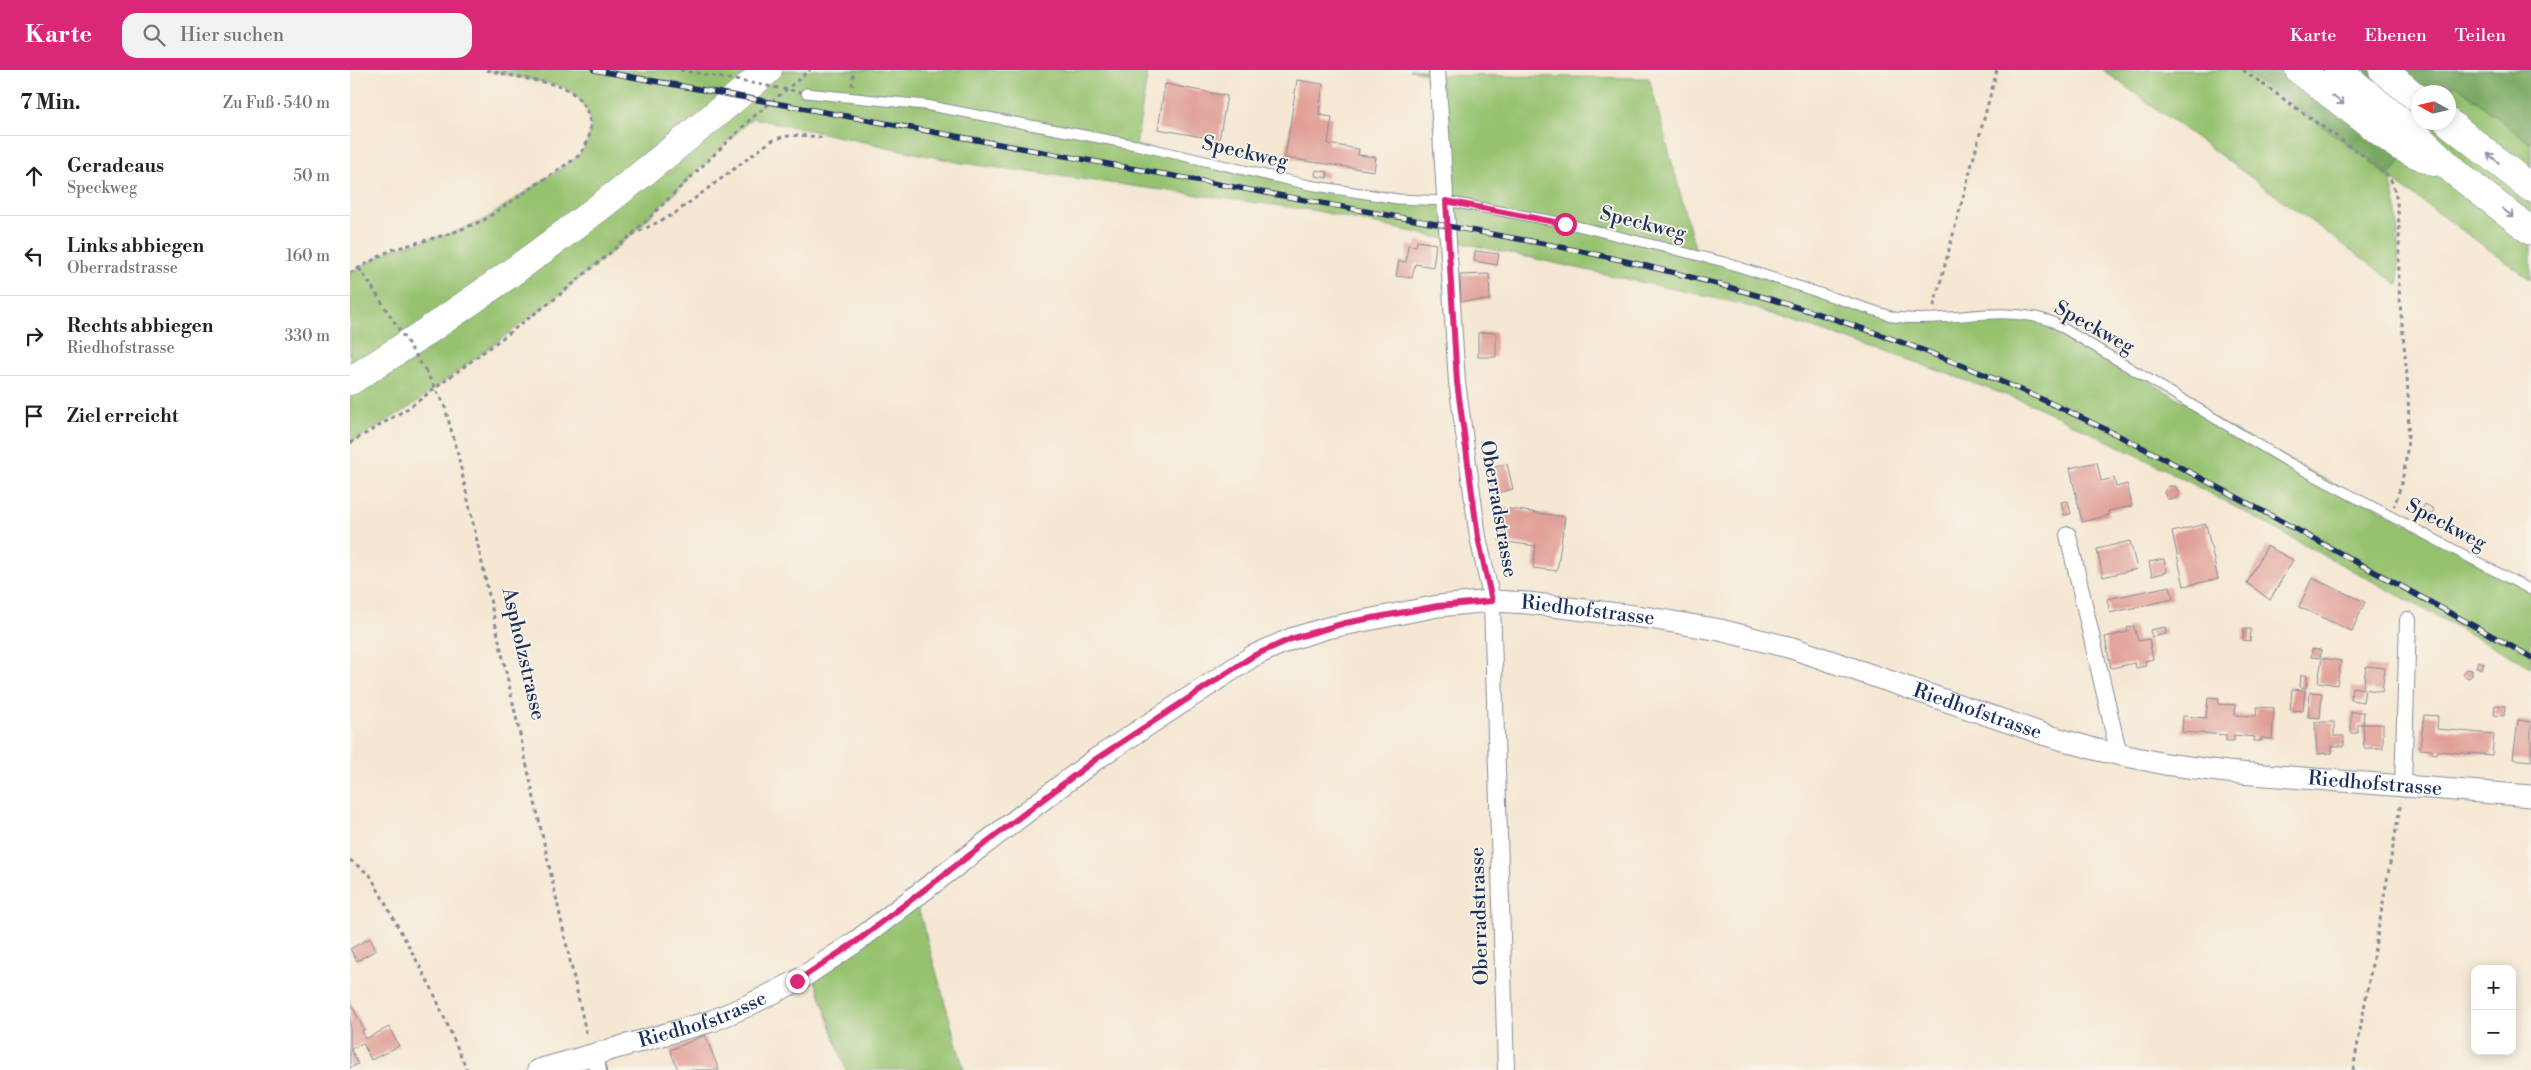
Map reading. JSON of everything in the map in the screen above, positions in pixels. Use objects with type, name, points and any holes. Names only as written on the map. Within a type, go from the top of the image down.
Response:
[{"type":"highway","points":[[350,370],[453,303],[564,223],[748,70]]},
{"type":"highway","points":[[350,381],[418,338],[543,250],[671,151],[768,70]]},
{"type":"highway","points":[[2299,70],[2399,146],[2456,174]]},
{"type":"highway","points":[[2338,70],[2412,131],[2456,174],[2531,231]]},
{"type":"highway","points":[[2383,70],[2411,93]]},
{"type":"highway","points":[[2456,128],[2531,188]]},
{"type":"street","name":"Oberradstrasse","points":[[1437,72],[1460,410],[1478,537],[1492,601],[1506,1070]]},
{"type":"street","points":[[2068,535],[2119,755]]},
{"type":"street","name":"Riedhofstrasse","points":[[538,1070],[595,1062],[712,1021],[763,999],[812,972],[857,941],[1089,764],[1197,691],[1253,656],[1291,639],[1345,623],[1438,606],[1492,601],[1528,603],[1650,618],[1749,636],[1814,655],[1991,718],[2119,755],[2207,770],[2531,796]]},
{"type":"street","points":[[2403,787],[2408,620]]},
{"type":"lane","name":"Speckweg","points":[[806,93],[926,105],[1136,145],[1309,185],[1398,199],[1446,201],[1565,224],[1696,255],[1894,317],[1931,318],[2018,313],[2034,315],[2053,322],[2260,446],[2531,590]]},
{"type":"path","points":[[350,273],[391,250],[452,233],[484,220],[576,158],[586,148],[590,131],[587,111],[572,91],[560,86],[486,70]]},
{"type":"path","points":[[680,70],[806,93]]},
{"type":"path","points":[[350,444],[384,424],[534,315],[629,237],[752,118],[810,70]]},
{"type":"path","points":[[853,81],[854,70]]},
{"type":"path","points":[[1931,318],[1997,70]]},
{"type":"path","points":[[2243,70],[2379,167],[2389,177],[2393,186],[2397,209],[2408,427],[2403,477],[2390,516]]},
{"type":"path","points":[[629,237],[674,214],[771,141],[784,135],[800,134],[825,138]]},
{"type":"path","name":"Aspholzstrasse","points":[[359,268],[436,387],[444,404],[458,455],[595,1062]]},
{"type":"path","points":[[2353,1070],[2403,787]]},
{"type":"path","points":[[350,860],[370,875],[432,989],[467,1070]]},
{"type":"green space","points":[[486,70],[1148,70],[1136,145],[1309,185],[1446,201],[1438,75],[1649,78],[1697,255],[1894,317],[2034,315],[2233,430],[2531,590],[2531,667],[2161,467],[2034,405],[1881,350],[1741,304],[1317,211],[962,163],[752,118],[629,237],[557,297],[410,407],[350,443],[350,273],[391,250],[452,233],[484,220],[576,158],[584,148],[588,138],[590,128],[586,108],[571,92],[561,86]]},
{"type":"green space","points":[[1409,70],[1437,70],[1438,75]]},
{"type":"green space","points":[[2103,70],[2243,70],[2367,158],[2389,177],[2422,130],[2456,130],[2455,83],[2531,144],[2531,280],[2390,178],[2397,209],[2399,285]]},
{"type":"green space","points":[[2243,70],[2531,70],[2531,144],[2455,84],[2411,85],[2411,130],[2422,130],[2389,177],[2367,158]]},
{"type":"green space","points":[[915,897],[964,1070],[846,1070],[812,972]]},
{"type":"building","points":[[1297,80],[1323,84],[1319,115],[1332,117],[1328,144],[1359,149],[1358,155],[1376,157],[1374,171],[1285,158]]},
{"type":"building","points":[[1165,84],[1227,96],[1219,140],[1158,129]]},
{"type":"building","points":[[1316,170],[1328,172],[1327,178],[1315,176]]},
{"type":"building","points":[[1417,241],[1436,244],[1433,267],[1415,264],[1412,278],[1396,276],[1399,261],[1406,262],[1408,245],[1416,246]]},
{"type":"building","points":[[1475,251],[1499,254],[1497,265],[1474,261]]},
{"type":"building","points":[[1489,274],[1490,300],[1461,301],[1460,275]]},
{"type":"building","points":[[1496,332],[1496,357],[1478,357],[1478,333]]},
{"type":"building","points":[[2097,462],[2101,481],[2114,478],[2116,487],[2127,484],[2132,506],[2108,511],[2109,515],[2082,522],[2070,468]]},
{"type":"building","points":[[1507,464],[1513,489],[1493,494],[1487,469]]},
{"type":"building","points":[[2168,486],[2175,486],[2179,493],[2175,499],[2167,499],[2164,492]]},
{"type":"building","points":[[2068,501],[2071,514],[2064,515],[2061,502]]},
{"type":"building","points":[[2425,504],[2434,509],[2430,517],[2421,511]]},
{"type":"building","points":[[1504,508],[1565,517],[1557,571],[1533,568],[1536,546],[1499,541]]},
{"type":"building","points":[[2206,524],[2218,579],[2184,586],[2172,532]]},
{"type":"building","points":[[2130,541],[2137,569],[2103,577],[2097,549]]},
{"type":"building","points":[[2267,546],[2293,560],[2270,600],[2247,583]]},
{"type":"building","points":[[2164,559],[2167,572],[2152,576],[2149,562]]},
{"type":"building","points":[[2312,578],[2365,602],[2352,631],[2299,607]]},
{"type":"building","points":[[2170,586],[2173,599],[2110,613],[2107,599]]},
{"type":"building","points":[[2134,626],[2138,641],[2149,639],[2153,659],[2145,661],[2146,666],[2136,668],[2135,663],[2111,668],[2105,637],[2128,632],[2127,628]]},
{"type":"building","points":[[2165,627],[2166,634],[2152,637],[2150,630]]},
{"type":"building","points":[[2244,629],[2251,629],[2250,641],[2243,640]]},
{"type":"building","points":[[2312,649],[2321,650],[2320,658],[2311,657]]},
{"type":"building","points":[[2322,658],[2341,661],[2337,685],[2318,682]]},
{"type":"building","points":[[2478,661],[2484,663],[2482,669],[2476,667]]},
{"type":"building","points":[[2366,666],[2385,668],[2382,692],[2365,689],[2363,702],[2351,700],[2352,687],[2363,689]]},
{"type":"building","points":[[2467,669],[2472,670],[2472,675],[2469,678],[2464,676],[2463,672]]},
{"type":"building","points":[[2301,675],[2307,675],[2306,688],[2300,687]]},
{"type":"building","points":[[2292,689],[2305,690],[2303,711],[2290,710]]},
{"type":"building","points":[[2310,692],[2322,693],[2320,718],[2308,717]]},
{"type":"building","points":[[2208,697],[2219,698],[2218,704],[2236,705],[2235,715],[2256,716],[2257,707],[2274,708],[2272,739],[2261,738],[2261,741],[2254,741],[2255,737],[2234,735],[2234,741],[2226,741],[2226,735],[2182,732],[2183,716],[2206,718]]},
{"type":"building","points":[[2495,705],[2505,706],[2504,716],[2494,715]]},
{"type":"building","points":[[2351,712],[2364,712],[2363,724],[2358,724],[2358,733],[2351,733]]},
{"type":"building","points":[[2424,715],[2438,716],[2437,729],[2494,734],[2492,755],[2438,751],[2437,754],[2432,753],[2432,750],[2420,749]]},
{"type":"building","points":[[2518,720],[2531,722],[2531,761],[2513,759]]},
{"type":"building","points":[[2315,722],[2334,722],[2334,736],[2344,736],[2344,746],[2332,746],[2332,753],[2317,754]]},
{"type":"building","points":[[2363,724],[2383,724],[2383,748],[2364,748]]},
{"type":"building","points":[[370,938],[376,950],[357,961],[350,949]]},
{"type":"building","points":[[350,1001],[364,1030],[362,1031],[365,1039],[389,1027],[399,1046],[371,1060],[363,1043],[351,1049],[358,1064],[350,1068]]},
{"type":"building","points":[[705,1035],[719,1070],[678,1070],[670,1050]]},
{"type":"railway","points":[[594,70],[1546,244],[1666,271],[1784,303],[1900,342],[2014,387],[2082,418],[2214,485],[2531,657]]},
{"type":"route","points":[[797,981],[857,941],[1042,798],[1096,759],[1253,656],[1291,639],[1345,623],[1438,606],[1492,601],[1478,537],[1457,382],[1446,201],[1565,224]]}]
